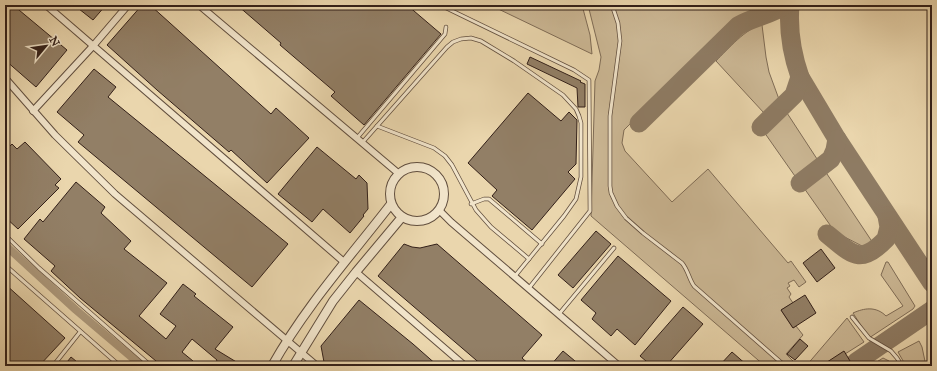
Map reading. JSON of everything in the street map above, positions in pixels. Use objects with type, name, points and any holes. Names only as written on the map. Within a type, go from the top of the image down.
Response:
[{"type":"street","points":[[46,5],[344,262]]},
{"type":"street","points":[[33,111],[93,46],[128,5]]},
{"type":"street","points":[[199,5],[398,173]]},
{"type":"street","points":[[5,78],[55,135],[115,194],[317,366]]},
{"type":"street","points":[[412,166],[420,166],[428,168],[440,178],[443,186],[443,201],[439,210],[433,216],[423,221],[412,221],[402,217],[396,212],[389,197],[393,180],[398,173],[412,166]]},
{"type":"street","points":[[272,366],[287,340],[344,262],[391,204]]},
{"type":"street","points":[[439,210],[619,366]]},
{"type":"street","points":[[293,366],[333,301],[402,217]]},
{"type":"street","points":[[356,272],[465,366]]},
{"type":"lane","points":[[440,5],[574,70],[589,80],[590,210],[529,288]]},
{"type":"lane","points":[[612,5],[618,23],[620,41],[610,116],[610,186],[613,200],[626,218],[682,263],[686,268],[690,280],[694,286],[785,366]]},
{"type":"lane","points":[[357,138],[445,34],[446,27]]},
{"type":"lane","points":[[362,143],[447,47],[453,42],[461,39],[471,38],[480,41],[514,61],[563,96],[576,109],[581,123],[581,177],[576,199],[542,244],[515,276]]},
{"type":"lane","points":[[377,126],[434,148],[445,156],[459,177],[471,204],[491,227],[529,259]]},
{"type":"lane","points":[[471,204],[489,198],[542,244]]},
{"type":"lane","points":[[5,235],[151,366]]},
{"type":"lane","points":[[558,314],[614,248]]},
{"type":"lane","points":[[5,265],[120,366]]},
{"type":"lane","points":[[852,317],[869,338],[891,351],[902,366]]},
{"type":"lane","points":[[53,366],[80,332]]},
{"type":"shaded area","points":[[490,5],[582,5],[590,35],[592,54]]},
{"type":"shaded area","points":[[588,5],[765,5],[764,7],[739,17],[731,23],[624,130],[622,143],[625,151],[672,202],[708,169],[788,263],[791,261],[806,282],[799,287],[794,280],[788,283],[790,286],[787,288],[791,294],[789,297],[793,303],[781,310],[793,328],[796,326],[803,335],[786,354],[798,366],[765,366],[591,216],[595,81],[599,70],[601,57]]},
{"type":"shaded area","points":[[762,25],[769,72],[780,102],[757,123],[756,121],[764,113],[716,61],[744,34]]},
{"type":"shaded area","points":[[785,112],[819,162],[797,179],[764,132],[782,113]]},
{"type":"shaded area","points":[[825,171],[873,243],[869,249],[835,232],[804,188]]},
{"type":"shaded area","points":[[886,262],[888,262],[915,306],[913,309],[869,338],[853,313],[861,310],[874,309],[886,316],[903,306],[881,275]]},
{"type":"shaded area","points":[[847,318],[864,342],[845,354],[821,366],[806,366]]},
{"type":"shaded area","points":[[919,341],[922,347],[926,366],[906,366],[898,352]]},
{"type":"shaded area","points":[[883,358],[893,365],[872,365]]},
{"type":"building","points":[[13,5],[67,50],[36,87],[5,60],[5,16]]},
{"type":"building","points":[[74,5],[106,5],[93,20]]},
{"type":"building","points":[[142,5],[150,5],[271,114],[276,108],[309,138],[267,183],[231,150],[229,152],[107,45]]},
{"type":"building","points":[[237,5],[407,5],[441,34],[364,125],[331,96],[335,92],[280,45],[281,43]]},
{"type":"building","points":[[530,57],[585,84],[585,107],[578,107],[577,88],[527,64]]},
{"type":"building","points":[[94,69],[116,87],[108,97],[288,244],[252,287],[78,142],[84,135],[57,112]]},
{"type":"building","points":[[528,93],[561,121],[569,112],[577,120],[576,164],[568,172],[575,179],[532,230],[492,196],[497,190],[468,163]]},
{"type":"building","points":[[25,142],[61,179],[55,185],[59,188],[18,229],[5,217],[5,151],[12,144],[17,149]]},
{"type":"building","points":[[317,147],[356,179],[359,175],[367,183],[368,209],[350,233],[323,209],[312,222],[278,194]]},
{"type":"building","points":[[76,182],[105,207],[101,213],[131,241],[124,249],[167,283],[139,316],[166,339],[176,326],[160,314],[183,284],[196,294],[194,296],[233,327],[215,349],[243,366],[214,366],[217,360],[192,339],[182,352],[193,361],[188,366],[162,366],[80,298],[51,271],[55,266],[24,239],[40,219],[43,222]]},
{"type":"building","points":[[596,231],[611,244],[573,288],[558,275]]},
{"type":"building","points":[[404,244],[420,248],[437,244],[542,335],[522,358],[531,366],[483,366],[378,276]]},
{"type":"building","points":[[821,249],[835,268],[817,282],[803,263]]},
{"type":"building","points":[[618,256],[671,301],[635,345],[617,329],[611,336],[592,319],[596,313],[581,300]]},
{"type":"building","points":[[5,284],[65,338],[39,366],[5,366]]},
{"type":"building","points":[[805,295],[816,313],[793,328],[781,310]]},
{"type":"building","points":[[359,300],[438,366],[328,366],[324,362],[321,346]]},
{"type":"building","points":[[683,307],[703,324],[666,366],[652,366],[640,356]]},
{"type":"building","points":[[800,339],[808,346],[795,360],[787,354]]},
{"type":"building","points":[[563,351],[581,366],[550,366]]},
{"type":"building","points":[[844,351],[853,366],[821,366]]},
{"type":"building","points":[[732,352],[748,366],[719,366]]},
{"type":"building","points":[[71,357],[82,366],[64,366]]},
{"type":"waterway","points":[[5,245],[76,310],[142,366]]},
{"type":"taxiway","points":[[639,123],[738,26],[785,5]]},
{"type":"taxiway","points":[[790,5],[791,41],[800,77],[837,139],[932,283]]},
{"type":"taxiway","points":[[761,127],[794,95],[800,77]]},
{"type":"taxiway","points":[[800,183],[831,159],[835,150],[837,139]]},
{"type":"taxiway","points":[[827,234],[843,247],[855,254],[862,255],[869,253],[877,248],[886,239],[889,227],[887,216]]},
{"type":"taxiway","points":[[856,362],[932,310]]}]
